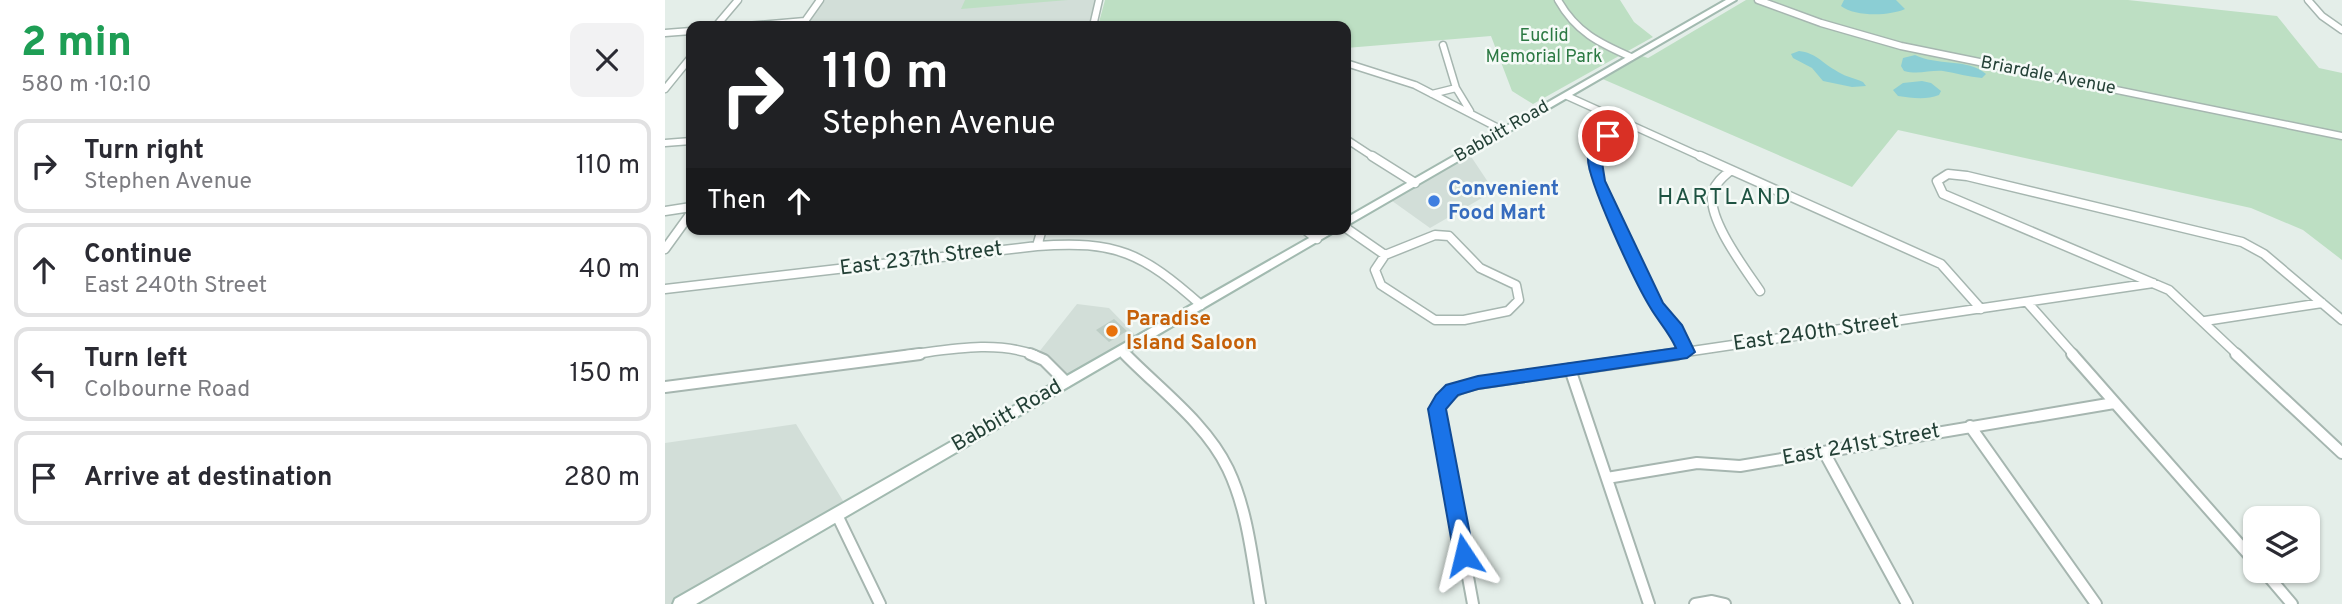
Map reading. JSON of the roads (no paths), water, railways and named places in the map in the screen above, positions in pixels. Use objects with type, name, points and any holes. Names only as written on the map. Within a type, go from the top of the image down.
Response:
[{"type":"main road","name":"Babbitt Road","points":[[1351,220],[1732,0]]},
{"type":"main road","name":"Babbitt Road","points":[[681,604],[1324,235]]},
{"type":"street","points":[[720,21],[738,0]]},
{"type":"street","points":[[805,21],[820,0]]},
{"type":"street","points":[[1094,21],[1099,0]]},
{"type":"street","points":[[1558,0],[1569,21],[1581,34],[1631,57]]},
{"type":"street","name":"Briardale Avenue","points":[[1758,0],[1821,23],[1901,46],[2342,136]]},
{"type":"street","points":[[2299,0],[2309,1],[2322,16],[2342,30]]},
{"type":"street","points":[[665,33],[686,31]]},
{"type":"street","points":[[1443,45],[1456,88],[1471,113]]},
{"type":"street","points":[[665,89],[686,63]]},
{"type":"street","points":[[1351,66],[1406,82],[1504,131]]},
{"type":"street","points":[[1432,94],[1456,88]]},
{"type":"street","points":[[1567,96],[1941,264],[1981,309]]},
{"type":"street","points":[[1623,122],[1599,145],[1595,156],[1598,181],[1657,305],[1676,329],[1687,352]]},
{"type":"street","points":[[665,144],[686,142]]},
{"type":"street","points":[[1351,142],[1415,183]]},
{"type":"street","points":[[1731,170],[1716,184],[1712,197],[1714,214],[1760,291]]},
{"type":"street","points":[[2342,320],[2264,254],[2228,238],[1967,176],[1948,174],[1937,181],[1937,187],[1943,194],[1959,202],[2177,295],[2342,453]]},
{"type":"street","points":[[665,211],[686,210]]},
{"type":"street","points":[[665,249],[686,218]]},
{"type":"street","points":[[1351,231],[1385,255]]},
{"type":"street","points":[[1037,246],[1040,235]]},
{"type":"street","points":[[1312,235],[1317,239]]},
{"type":"street","points":[[1435,235],[1449,236],[1479,268],[1516,285],[1519,300],[1508,311],[1464,320],[1435,320],[1381,285],[1375,271],[1385,255],[1435,235]]},
{"type":"street","name":"East 237th Street","points":[[665,289],[1037,246],[1095,243],[1127,251],[1156,265],[1201,305]]},
{"type":"street","name":"East 240th Street","points":[[1473,604],[1437,409],[1442,399],[1452,390],[1478,383],[2154,283]]},
{"type":"street","points":[[2027,302],[2243,548]]},
{"type":"street","points":[[2204,321],[2322,303]]},
{"type":"street","points":[[665,387],[961,348],[1014,350],[1041,359],[1066,382]]},
{"type":"street","points":[[1122,351],[1208,439],[1227,467],[1240,503],[1260,604]]},
{"type":"street","points":[[1570,369],[1649,604]]},
{"type":"street","name":"East 241st Street","points":[[1607,478],[1686,464],[1740,466],[2114,402]]},
{"type":"street","points":[[1970,426],[2096,604]]},
{"type":"street","points":[[1824,452],[1907,604]]},
{"type":"street","points":[[837,515],[880,604]]},
{"type":"street","points":[[2274,583],[2293,604]]},
{"type":"street","points":[[1695,604],[1712,601],[1725,604]]},
{"type":"water","points":[[1844,0],[1896,0],[1905,9],[1882,14],[1863,14],[1841,6]]},
{"type":"water","points":[[1799,51],[1814,56],[1866,86],[1852,87],[1823,81],[1812,68],[1793,58],[1791,54]]},
{"type":"water","points":[[1915,55],[1970,66],[1986,74],[1982,78],[1943,71],[1904,71],[1901,66],[1903,58]]},
{"type":"water","points":[[1903,83],[1931,83],[1941,91],[1939,95],[1924,98],[1898,96],[1893,90]]},
{"type":"place","name":"Convenient Food Mart","points":[[1434,201]]},
{"type":"place","name":"Paradise Island Saloon","points":[[1112,331]]},
{"type":"district","name":"HARTLAND","points":[[1725,198]]},
{"type":"park label","name":"Euclid Memorial Park","points":[[1544,46]]}]
